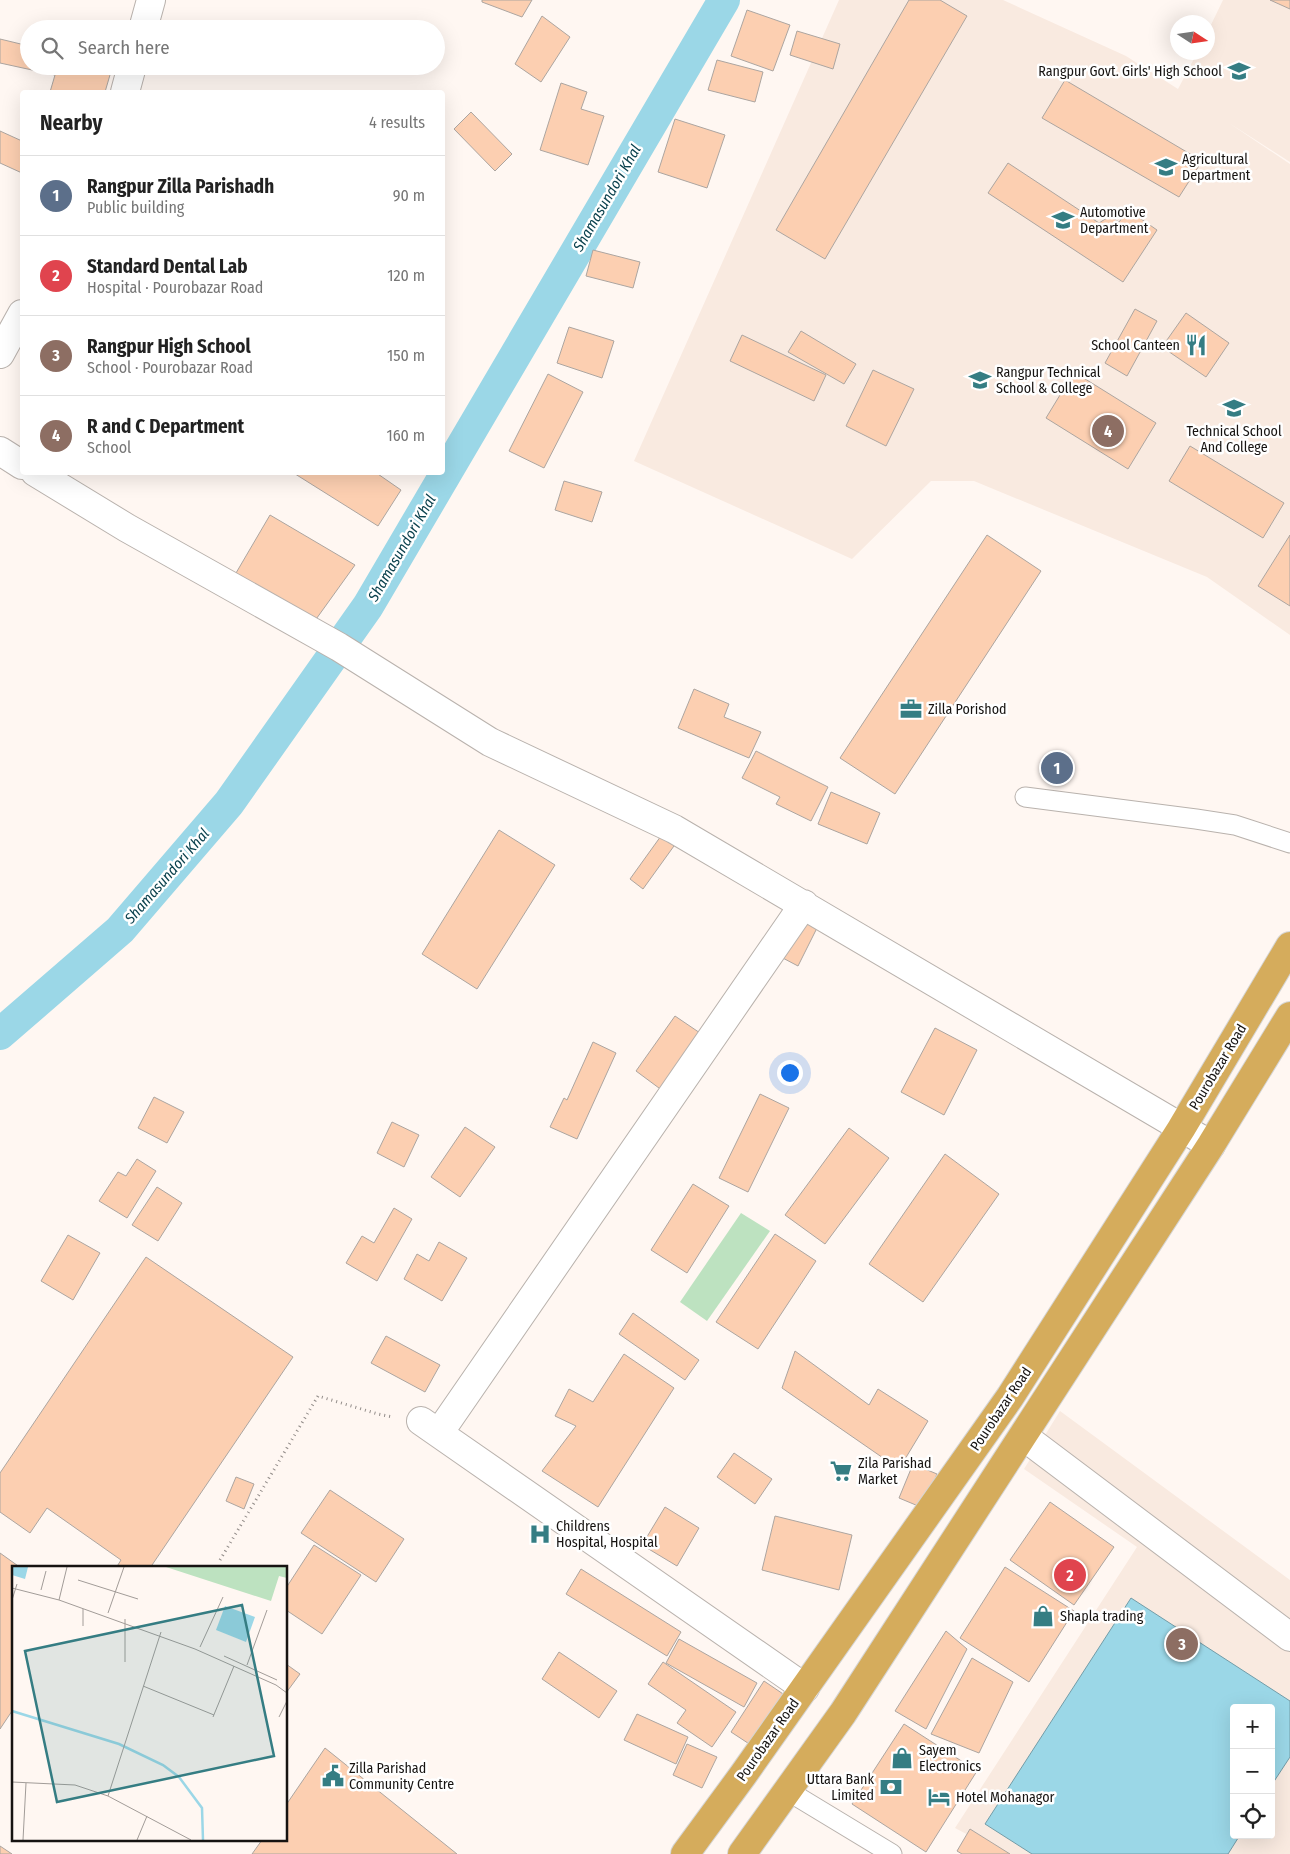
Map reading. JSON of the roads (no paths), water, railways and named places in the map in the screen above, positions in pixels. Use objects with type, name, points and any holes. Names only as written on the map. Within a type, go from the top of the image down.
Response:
[{"type":"highway","name":"Pourobazar Road","points":[[686,1854],[1010,1397],[1181,1128],[1290,946]]},
{"type":"highway","points":[[742,1854],[848,1705],[1211,1145],[1290,1016]]},
{"type":"street","points":[[145,20],[151,0]]},
{"type":"street","points":[[126,90],[130,75]]},
{"type":"street","points":[[0,354],[20,318]]},
{"type":"street","points":[[0,452],[20,464]]},
{"type":"street","points":[[40,475],[128,528],[339,647],[490,742],[674,829],[1211,1145]]},
{"type":"street","points":[[804,904],[430,1427],[805,1688]]},
{"type":"street","points":[[1023,1436],[1290,1637]]},
{"type":"lane","points":[[1025,798],[1235,825],[1290,843]]},
{"type":"lane","points":[[788,1791],[892,1854]]},
{"type":"water","points":[[1131,1598],[1290,1701],[1290,1757],[1275,1780],[1275,1704],[1230,1704],[1230,1839],[1237,1839],[1228,1854],[1032,1854],[985,1824]]},
{"type":"waterway","name":"Shamasundori Khal","points":[[445,475],[724,0]]},
{"type":"waterway","name":"Shamasundori Khal","points":[[0,1034],[120,930],[229,803],[368,606],[445,475]]},
{"type":"place","name":"Rangpur Govt. Girls' High School","points":[[1239,71]]},
{"type":"place","name":"Agricultural Department","points":[[1166,167]]},
{"type":"place","name":"Automotive Department","points":[[1063,220]]},
{"type":"place","name":"School Canteen","points":[[1196,345]]},
{"type":"place","name":"Rangpur Technical School & College","points":[[980,380]]},
{"type":"place","name":"Technical School And College","points":[[1234,408]]},
{"type":"place","name":"R and C Department","points":[[1108,431]]},
{"type":"place","name":"Zilla Porishod","points":[[911,709]]},
{"type":"place","name":"Rangpur Zilla Parishadh","points":[[1057,768]]},
{"type":"place","name":"Zila Parishad Market","points":[[841,1471]]},
{"type":"place","name":"Childrens Hospital, Hospital","points":[[540,1534]]},
{"type":"place","name":"Standard Dental Lab","points":[[1070,1575]]},
{"type":"place","name":"Shapla trading","points":[[1043,1616]]},
{"type":"place","name":"Rangpur High School","points":[[1182,1644]]},
{"type":"place","name":"Sayem Electronics","points":[[902,1758]]},
{"type":"place","name":"Zilla Parishad Community Centre","points":[[333,1776]]},
{"type":"place","name":"Uttara Bank Limited","points":[[891,1787]]},
{"type":"place","name":"Hotel Mohanagor","points":[[939,1797]]}]
